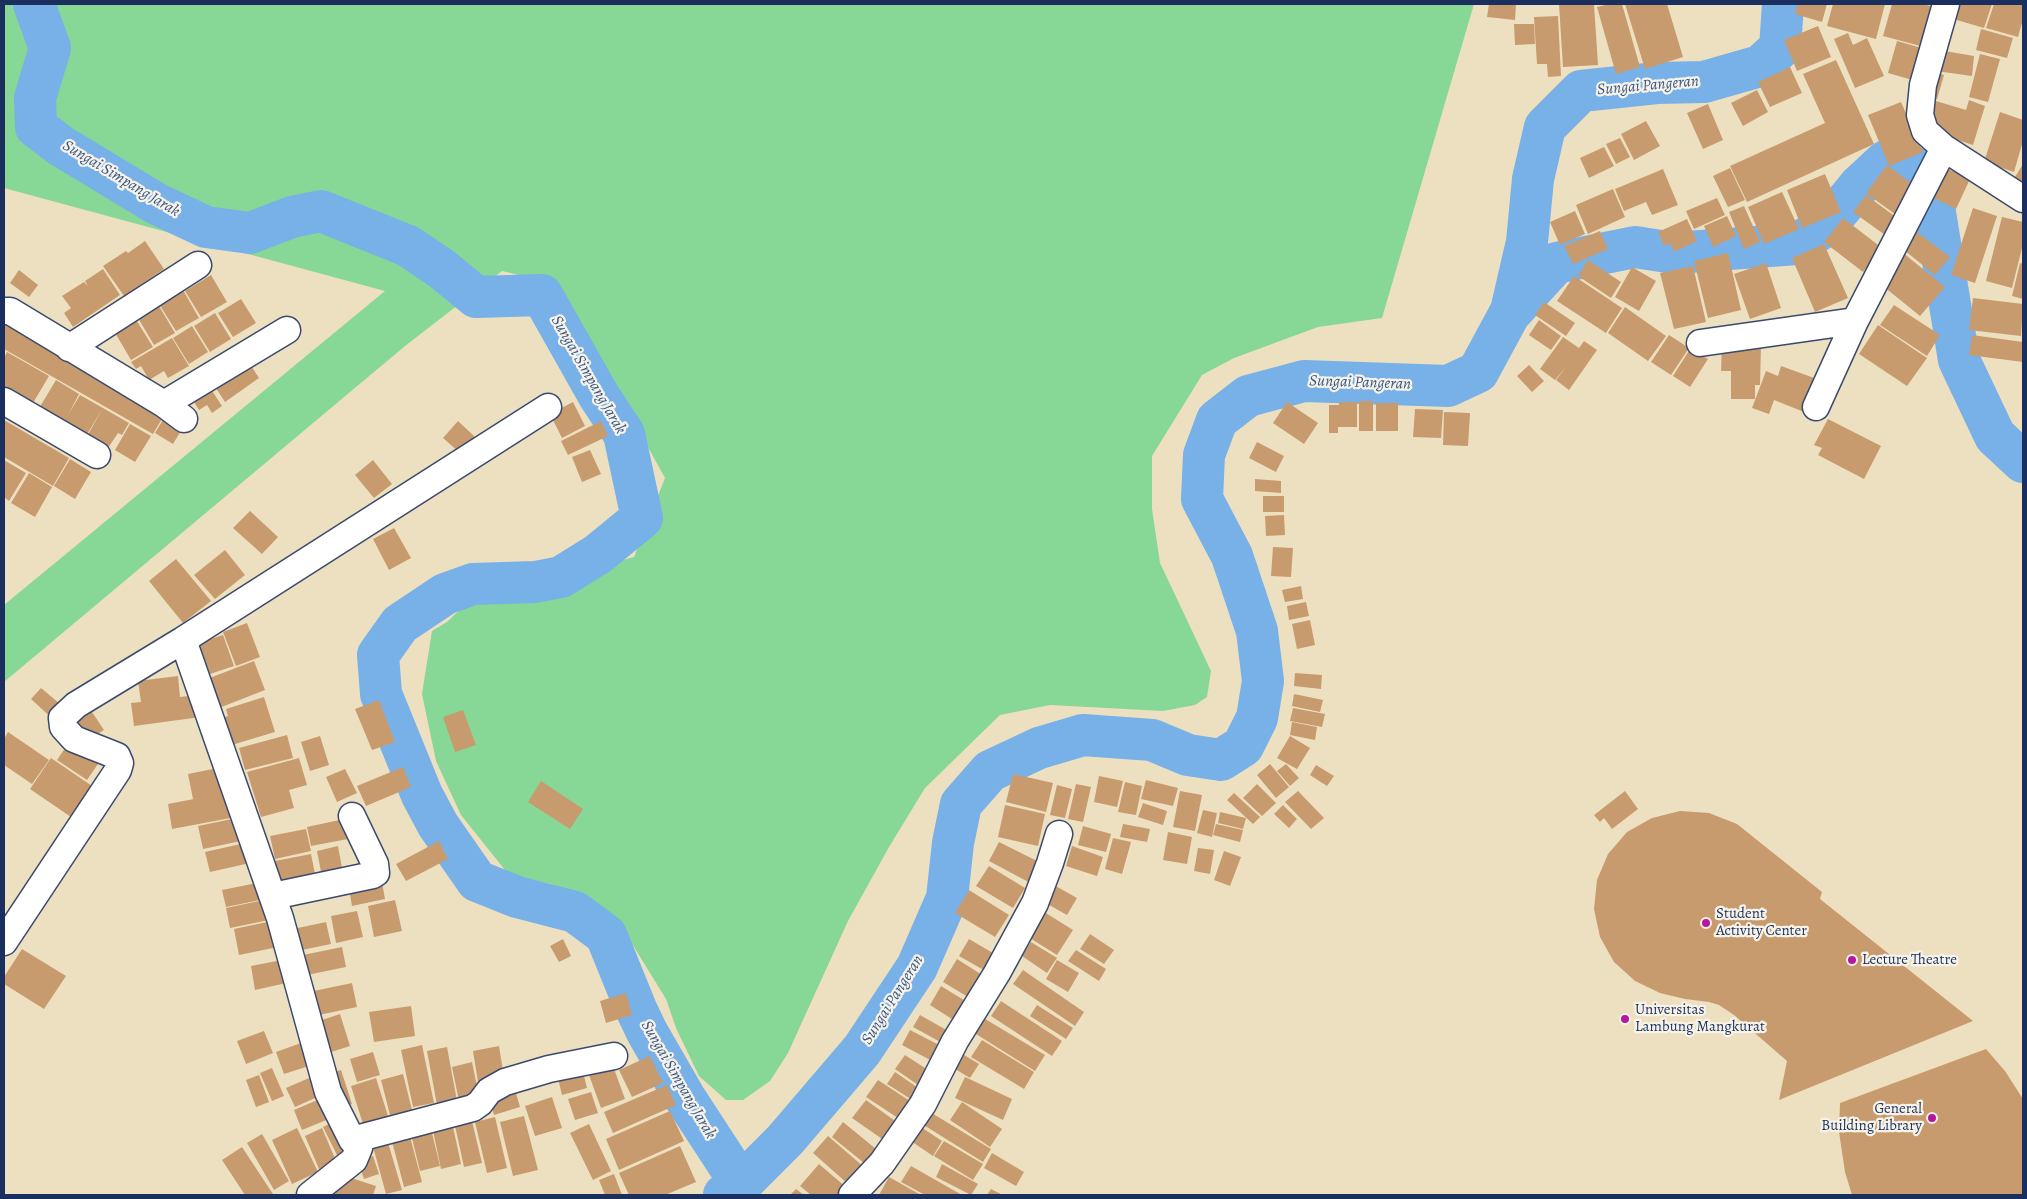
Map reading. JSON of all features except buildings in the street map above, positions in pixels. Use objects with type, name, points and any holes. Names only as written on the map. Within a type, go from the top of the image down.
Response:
[{"type":"street","points":[[1946,4],[1920,102],[1920,115],[1925,130],[1944,148],[2023,199]]},
{"type":"street","points":[[1816,407],[1855,321],[1944,148]]},
{"type":"street","points":[[70,348],[198,265]]},
{"type":"street","points":[[4,311],[10,311],[174,412],[287,330]]},
{"type":"street","points":[[1700,344],[1855,321]]},
{"type":"street","points":[[4,401],[97,455]]},
{"type":"street","points":[[4,942],[118,770],[120,763],[117,756],[74,739],[63,727],[62,718],[76,706],[184,640],[548,407]]},
{"type":"street","points":[[184,640],[273,896],[328,1092],[352,1140],[359,1148],[354,1160],[310,1195]]},
{"type":"street","points":[[273,896],[376,873],[375,864],[352,816]]},
{"type":"street","points":[[852,1195],[882,1163],[923,1104],[951,1050],[997,973],[1035,903],[1050,863],[1058,834]]},
{"type":"street","points":[[352,1140],[473,1108],[480,1103],[488,1091],[505,1082],[549,1069],[614,1056]]},
{"type":"green space","points":[[4,4],[1474,4],[1382,318],[1318,327],[1234,358],[1202,375],[1152,456],[1152,509],[1160,563],[1211,671],[1207,697],[1195,705],[1163,711],[1050,705],[1000,715],[925,788],[889,847],[848,921],[788,1053],[770,1081],[743,1100],[726,1100],[699,1076],[676,1028],[666,999],[618,921],[551,884],[509,875],[461,815],[436,761],[422,694],[432,631],[447,622],[469,601],[634,557],[665,478],[558,284],[502,271],[405,346],[4,682],[4,605],[385,291],[4,188]]},
{"type":"waterway","name":"Sungai Simpang Jarak","points":[[34,4],[50,48],[35,98],[36,127],[61,146],[157,204],[206,227],[250,233],[292,217],[321,211],[408,246],[442,269],[476,297],[542,295],[599,396],[624,434],[642,518],[598,554],[561,577],[535,582],[473,584],[445,594],[400,624],[378,655],[381,694],[422,795],[438,825],[477,881],[517,897],[575,912],[606,935],[647,1032],[685,1098],[741,1184]]},
{"type":"waterway","name":"Sungai Pangeran","points":[[724,1195],[741,1184],[785,1140],[862,1050],[917,967],[947,898],[953,843],[961,804],[990,771],[1039,748],[1083,735],[1152,740],[1188,755],[1221,760],[1243,746],[1257,718],[1263,681],[1257,631],[1232,556],[1202,499],[1204,455],[1217,420],[1248,396],[1304,381],[1448,386],[1478,372],[1511,311],[1527,242],[1533,179],[1545,127],[1581,91],[1657,83],[1704,82],[1760,66],[1780,48],[1783,4]]},
{"type":"waterway","points":[[1513,310],[1556,263],[1635,247],[1674,253],[1797,244],[1827,225],[1859,186],[1886,161],[1916,168],[1932,194],[1959,360],[1995,436],[2023,462]]},
{"type":"place","name":"Student Activity Center","points":[[1706,923]]},
{"type":"place","name":"Lecture Theatre","points":[[1852,960]]},
{"type":"place","name":"Universitas Lambung Mangkurat","points":[[1625,1019]]},
{"type":"place","name":"General Building Library","points":[[1932,1118]]}]
